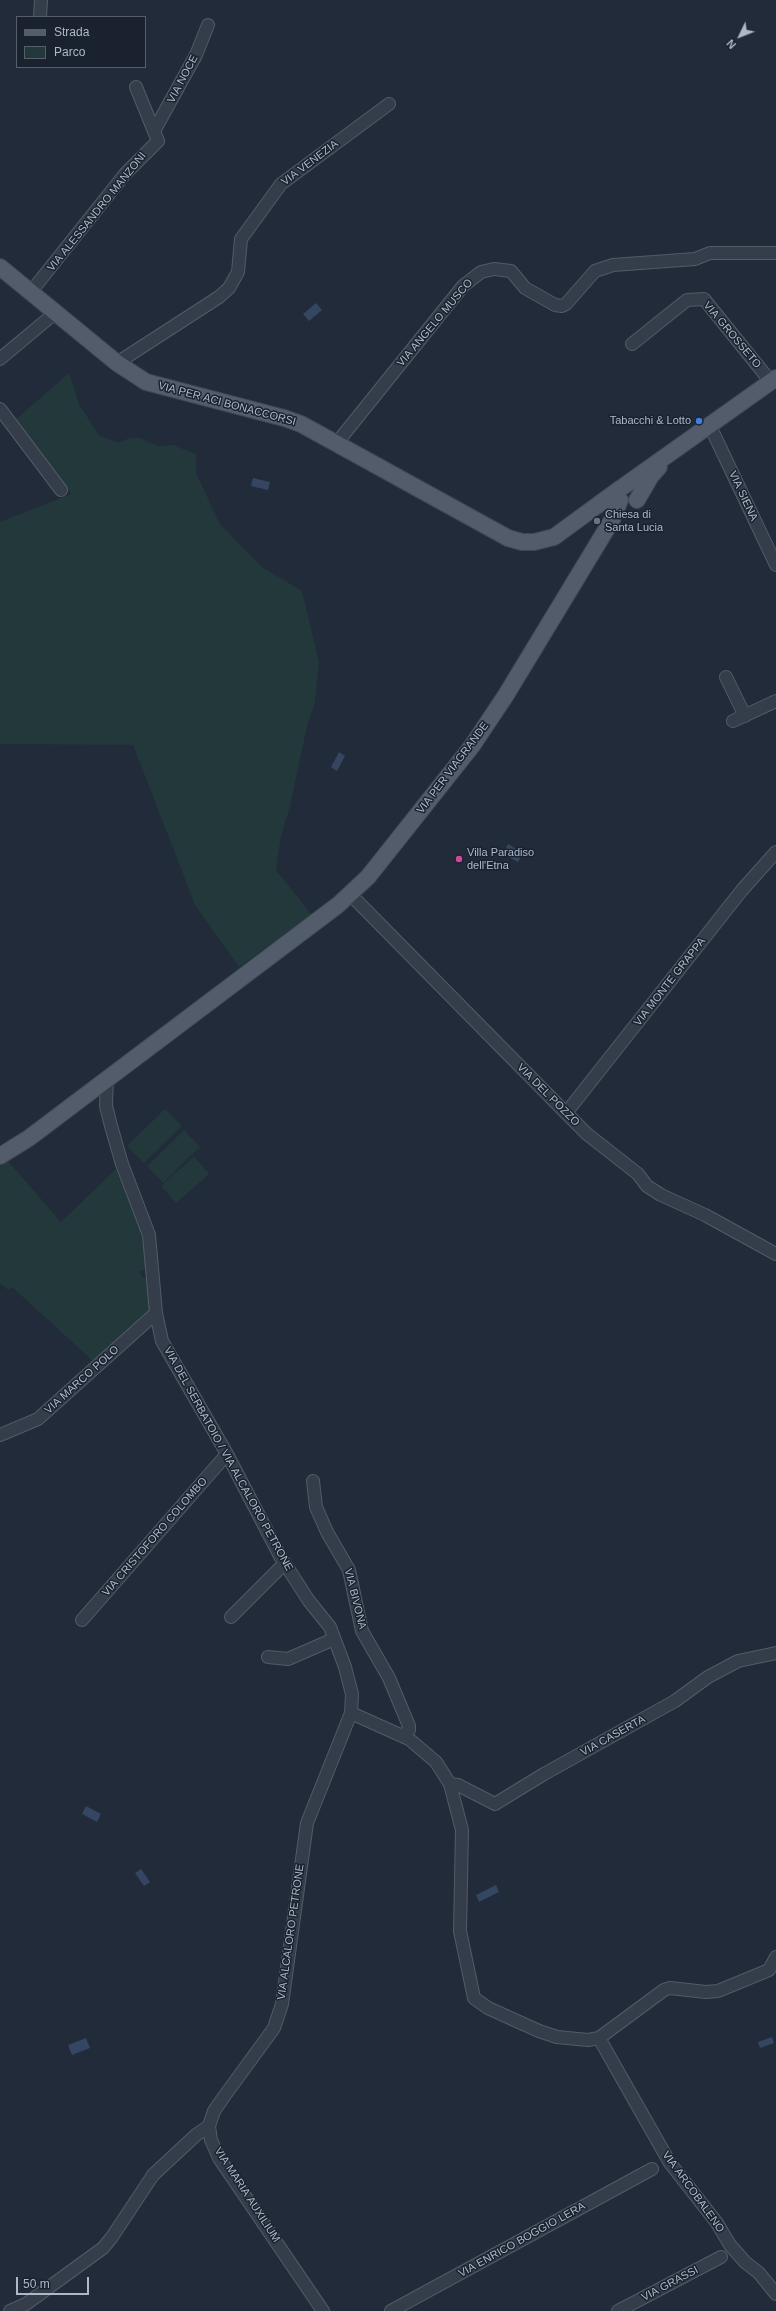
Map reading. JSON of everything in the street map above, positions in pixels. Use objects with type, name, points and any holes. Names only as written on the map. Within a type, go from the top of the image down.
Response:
[{"type":"main road","name":"VIA PER ACI BONACCORSI","points":[[0,267],[117,363],[146,382],[284,418],[301,424],[508,538],[522,542],[543,540],[554,536],[597,505],[625,496],[675,450],[774,380]]},
{"type":"main road","name":"VIA PER VIAGRANDE","points":[[0,1156],[29,1138],[351,894],[368,877],[472,746],[506,695],[625,496]]},
{"type":"street","points":[[40,16],[41,0]]},
{"type":"street","name":"VIA NOCE","points":[[154,131],[196,54],[208,25]]},
{"type":"street","points":[[136,87],[154,131]]},
{"type":"street","name":"VIA VENEZIA","points":[[117,363],[219,297],[229,288],[238,272],[241,239],[281,184],[389,104]]},
{"type":"street","name":"VIA ALESSANDRO MANZONI","points":[[30,293],[125,174],[158,141],[154,131]]},
{"type":"street","name":"VIA ANGELO MUSCO","points":[[336,444],[463,286],[481,272],[494,269],[511,271],[525,288],[554,305],[562,306],[566,304],[595,271],[613,264],[695,259],[710,253],[776,253]]},
{"type":"street","name":"VIA GROSSETO","points":[[632,344],[686,300],[704,299],[774,380]]},
{"type":"street","points":[[0,359],[55,313]]},
{"type":"street","points":[[0,409],[61,490]]},
{"type":"street","name":"VIA SIENA","points":[[710,426],[776,565]]},
{"type":"street","points":[[726,677],[745,716]]},
{"type":"street","points":[[733,722],[776,701]]},
{"type":"street","name":"VIA MONTE GRAPPA","points":[[566,1113],[742,890],[776,852]]},
{"type":"street","name":"VIA DEL POZZO","points":[[351,894],[587,1134],[638,1174],[647,1186],[661,1195],[705,1216],[776,1254]]},
{"type":"street","name":"VIA DEL SERBATOIO / VIA ALCALORO PETRONE","points":[[108,1078],[106,1106],[122,1164],[149,1235],[156,1313],[162,1341],[172,1361],[227,1454],[285,1563],[309,1601],[330,1627],[346,1667],[350,1687],[351,1713]]},
{"type":"street","name":"VIA MARCO POLO","points":[[0,1435],[38,1419],[156,1313]]},
{"type":"street","name":"VIA CRISTOFORO COLOMBO","points":[[82,1620],[227,1454]]},
{"type":"street","name":"VIA BIVONA","points":[[313,1481],[316,1507],[327,1532],[349,1570],[362,1631],[389,1678],[410,1726],[409,1730],[402,1736]]},
{"type":"street","points":[[231,1617],[285,1563]]},
{"type":"street","points":[[268,1657],[288,1659],[334,1639]]},
{"type":"street","name":"VIA CASERTA","points":[[450,1784],[458,1785],[495,1804],[544,1774],[675,1701],[708,1677],[738,1661],[776,1653]]},
{"type":"street","points":[[351,1713],[402,1736],[427,1752],[436,1762],[450,1784],[462,1830],[460,1931],[474,1998],[479,2002],[532,2028],[557,2037],[578,2041],[599,2038],[664,1990],[670,1988],[706,1992],[718,1991],[769,1970],[776,1957]]},
{"type":"street","name":"VIA ALCALORO PETRONE","points":[[10,2311],[26,2304],[103,2248],[112,2238],[153,2175],[209,2126],[214,2112],[223,2098],[274,2028],[282,2004],[307,1823],[351,1713]]},
{"type":"street","name":"VIA ARCOBALENO","points":[[599,2038],[670,2163],[717,2223],[730,2244],[745,2262],[759,2273],[776,2294]]},
{"type":"street","name":"VIA MARIA AUXILIUM","points":[[209,2126],[211,2140],[219,2158],[323,2311]]},
{"type":"street","name":"VIA ENRICO BOGGIO LERA","points":[[392,2311],[652,2169]]},
{"type":"street","name":"VIA GRASSI","points":[[618,2311],[721,2257]]},
{"type":"green space","points":[[69,373],[79,404],[99,435],[118,443],[129,438],[140,438],[158,446],[173,445],[196,454],[196,473],[220,524],[262,567],[302,591],[319,662],[315,702],[307,726],[290,807],[281,836],[276,870],[312,915],[239,967],[195,905],[133,745],[0,744],[0,522],[71,494],[14,421]]},
{"type":"green space","points":[[165,1109],[182,1126],[144,1163],[127,1146]]},
{"type":"green space","points":[[184,1130],[200,1147],[163,1183],[147,1166]]},
{"type":"green space","points":[[194,1156],[209,1174],[176,1203],[161,1186]]},
{"type":"green space","points":[[7,1160],[61,1222],[119,1166],[146,1236],[146,1269],[140,1272],[142,1277],[147,1278],[152,1310],[96,1360],[92,1360],[12,1287],[8,1290],[0,1283],[0,1165]]},
{"type":"water","points":[[316,303],[322,310],[309,321],[303,314]]},
{"type":"water","points":[[253,478],[270,482],[268,490],[251,486]]},
{"type":"water","points":[[339,752],[345,756],[337,771],[331,767]]},
{"type":"water","points":[[508,844],[523,853],[518,862],[503,854]]},
{"type":"water","points":[[86,1806],[101,1814],[97,1822],[82,1814]]},
{"type":"water","points":[[141,1869],[150,1882],[144,1886],[135,1873]]},
{"type":"water","points":[[496,1885],[499,1892],[479,1902],[476,1895]]},
{"type":"water","points":[[772,2037],[774,2043],[760,2048],[758,2042]]},
{"type":"water","points":[[86,2038],[90,2048],[72,2055],[68,2045]]},
{"type":"place","name":"Tabacchi & Lotto","points":[[699,421]]},
{"type":"place","name":"Chiesa di Santa Lucia","points":[[597,521]]},
{"type":"place","name":"Villa Paradiso dell'Etna","points":[[459,859]]}]
